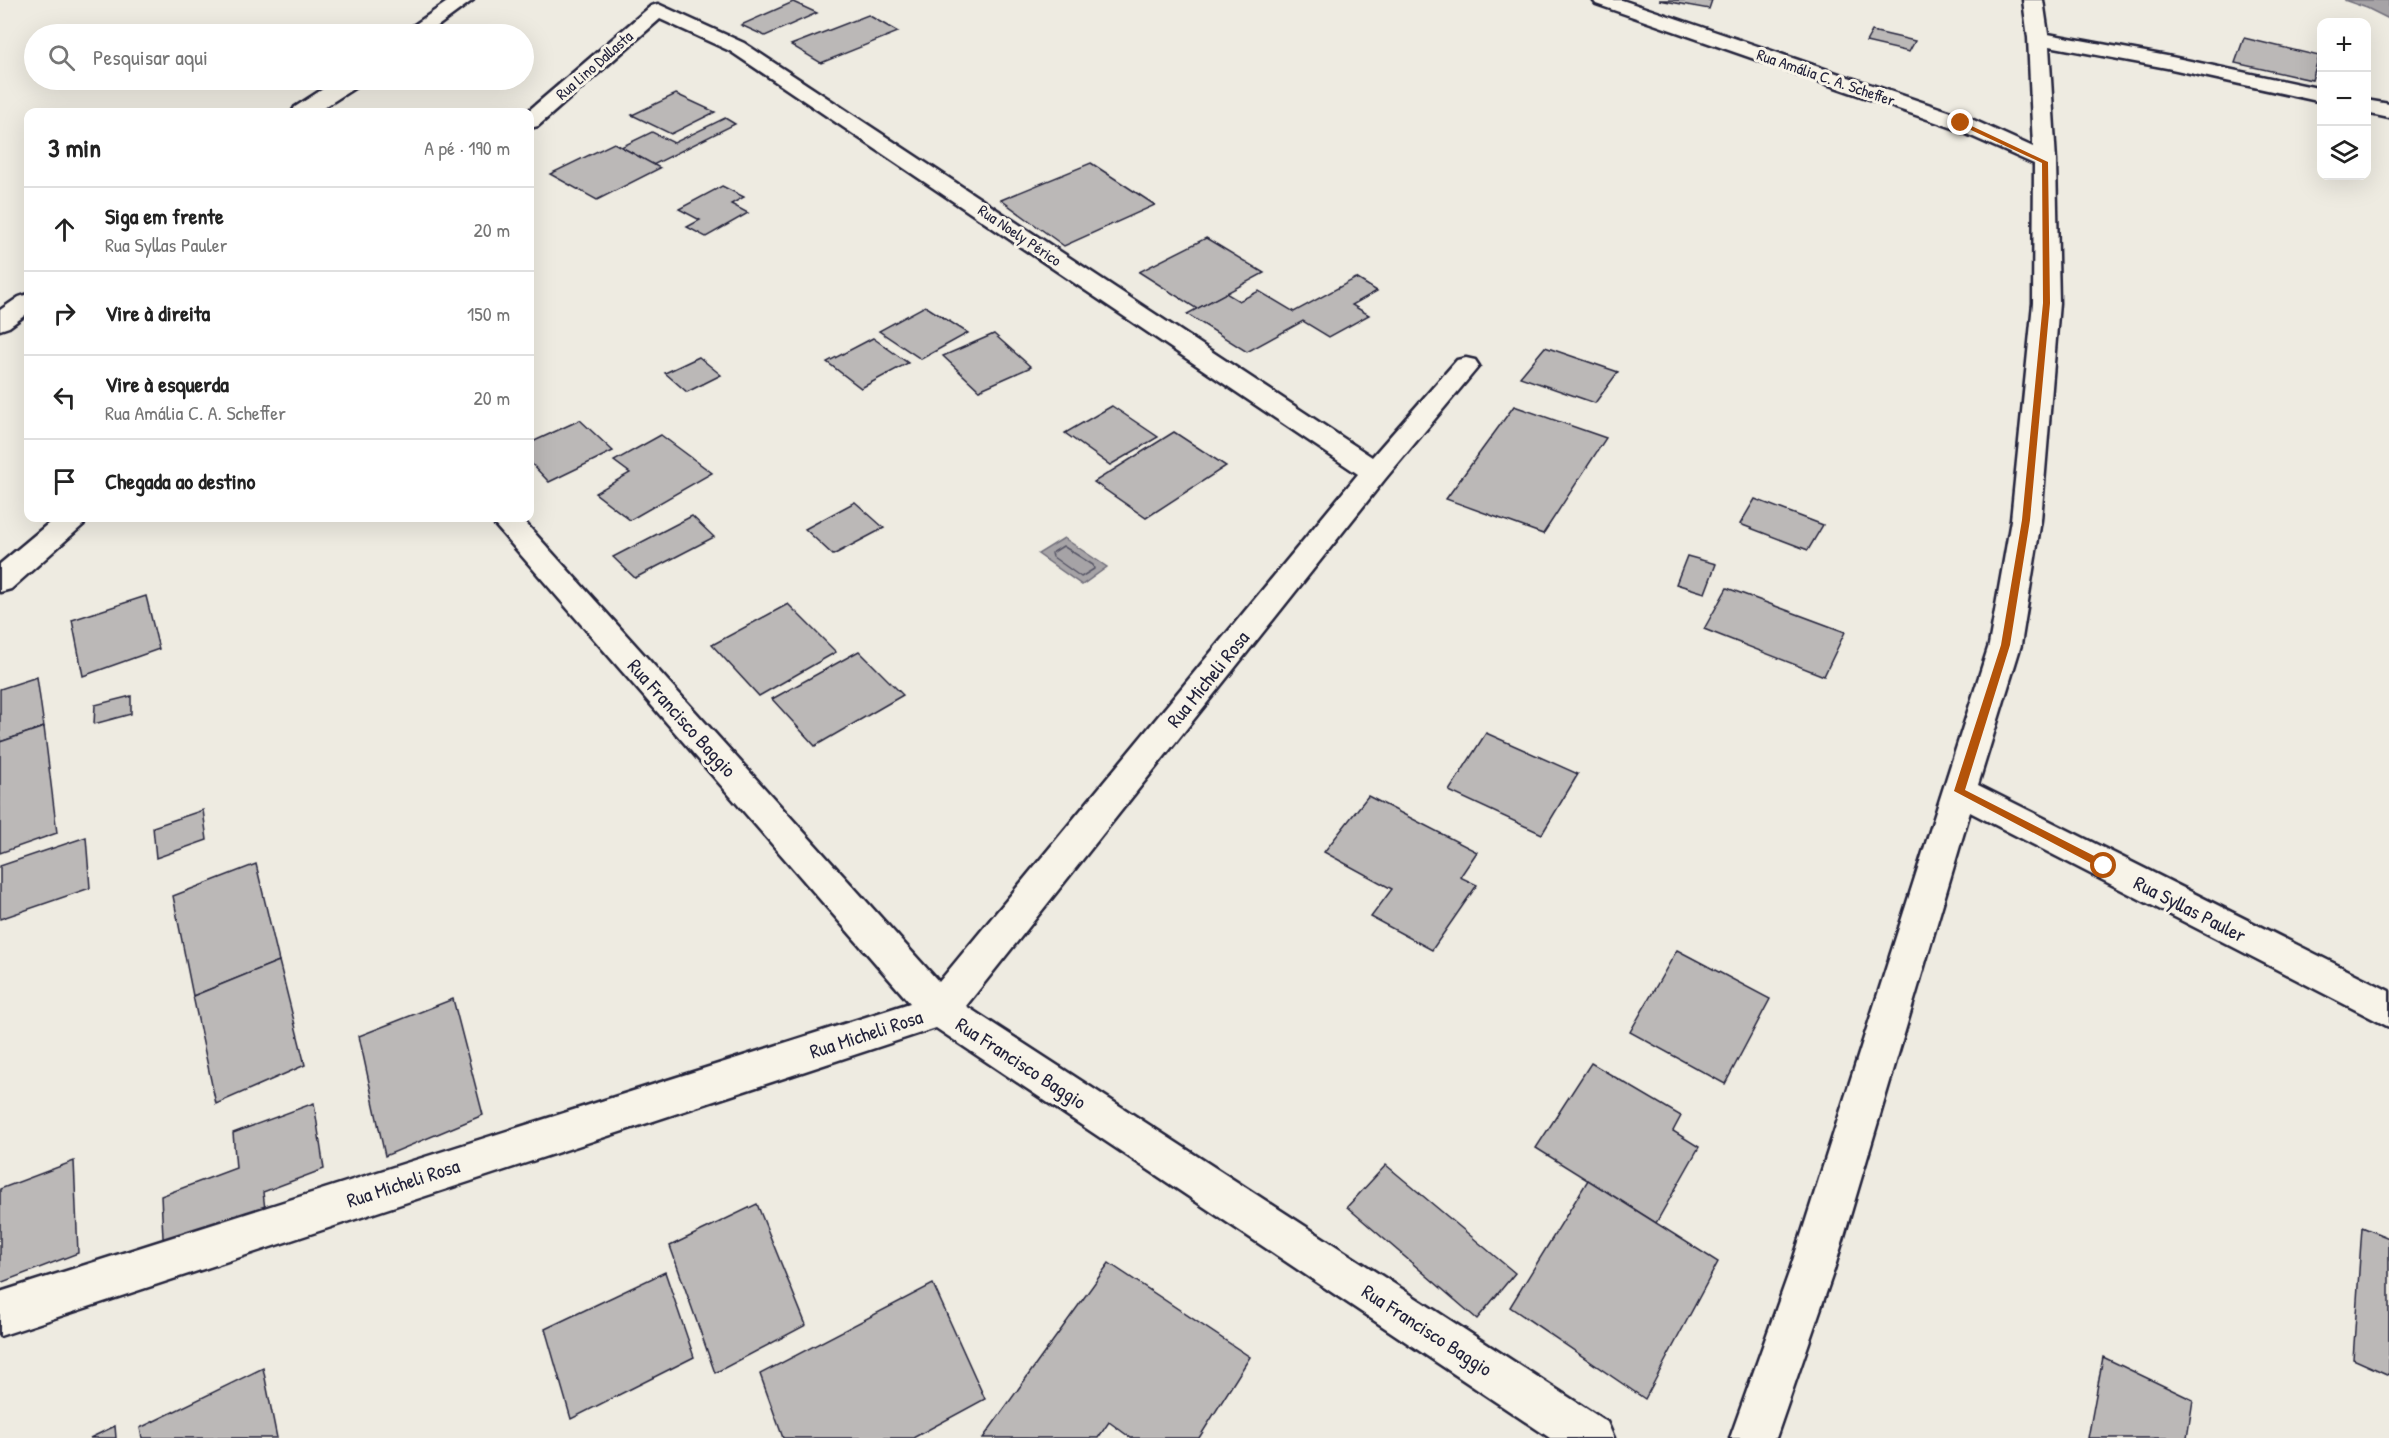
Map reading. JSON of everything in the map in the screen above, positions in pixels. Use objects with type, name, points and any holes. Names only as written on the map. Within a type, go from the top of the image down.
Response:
[{"type":"main road","points":[[428,24],[463,0]]},
{"type":"main road","name":"Rua Amália C. A. Scheffer","points":[[1604,0],[1961,123],[2045,162]]},
{"type":"main road","points":[[1753,1438],[1812,1270],[2005,645],[2026,520],[2046,303],[2045,162],[2038,38],[2033,0]]},
{"type":"main road","name":"Rua Lino Dallasta","points":[[534,118],[658,10]]},
{"type":"main road","name":"Rua Noely Périco","points":[[658,10],[737,47],[1375,472]]},
{"type":"main road","points":[[2038,38],[2167,62],[2317,95]]},
{"type":"main road","points":[[309,108],[336,90]]},
{"type":"main road","points":[[2371,107],[2389,111]]},
{"type":"main road","points":[[0,322],[24,305]]},
{"type":"main road","name":"Rua Micheli Rosa","points":[[0,1314],[940,1010],[1375,472],[1466,366]]},
{"type":"main road","points":[[0,581],[68,522]]},
{"type":"main road","name":"Rua Francisco Baggio","points":[[509,522],[940,1010],[1591,1438]]},
{"type":"main road","name":"Rua Syllas Pauler","points":[[1959,791],[2389,1010]]},
{"type":"water","points":[[2344,0],[2389,0],[2389,19],[2367,8]]},
{"type":"water","points":[[1064,538],[1107,567],[1082,585],[1038,554]]},
{"type":"building","points":[[1659,0],[1712,0],[1709,9]]},
{"type":"building","points":[[793,2],[817,13],[765,36],[741,25]]},
{"type":"building","points":[[868,15],[898,32],[821,63],[791,45]]},
{"type":"building","points":[[1872,31],[1915,41],[1909,52],[1866,42]]},
{"type":"building","points":[[2244,38],[2317,56],[2312,80],[2235,63]]},
{"type":"building","points":[[676,94],[715,112],[671,134],[632,115]]},
{"type":"building","points":[[725,118],[735,124],[653,165],[621,147],[652,132],[674,143]]},
{"type":"building","points":[[614,143],[660,168],[597,200],[550,174]]},
{"type":"building","points":[[1091,163],[1155,205],[1064,246],[1001,200]]},
{"type":"building","points":[[722,186],[744,197],[731,204],[748,213],[706,237],[687,227],[700,220],[679,209]]},
{"type":"building","points":[[1206,238],[1264,273],[1197,309],[1139,272]]},
{"type":"building","points":[[1356,278],[1377,291],[1352,305],[1369,315],[1329,337],[1303,321],[1247,352],[1187,314],[1226,293],[1239,301],[1259,291],[1294,312]]},
{"type":"building","points":[[925,306],[968,333],[921,359],[879,331]]},
{"type":"building","points":[[994,334],[1031,367],[979,390],[943,356]]},
{"type":"building","points":[[873,338],[908,363],[861,388],[827,362]]},
{"type":"building","points":[[1545,347],[1618,372],[1595,403],[1520,377]]},
{"type":"building","points":[[699,357],[721,375],[687,392],[665,373]]},
{"type":"building","points":[[1112,406],[1158,437],[1110,465],[1065,433]]},
{"type":"building","points":[[1514,406],[1606,438],[1543,534],[1446,499]]},
{"type":"building","points":[[580,420],[613,451],[549,482],[534,466],[534,441]]},
{"type":"building","points":[[1174,432],[1226,466],[1146,518],[1094,482]]},
{"type":"building","points":[[661,435],[712,473],[630,520],[595,493],[630,473],[614,461]]},
{"type":"building","points":[[1755,499],[1823,525],[1808,550],[1740,524]]},
{"type":"building","points":[[855,502],[884,528],[833,555],[805,529]]},
{"type":"building","points":[[692,516],[714,537],[635,578],[613,557]]},
{"type":"building","points":[[1687,556],[1716,564],[1705,593],[1676,584]]},
{"type":"building","points":[[1727,588],[1845,632],[1824,676],[1704,629]]},
{"type":"building","points":[[146,596],[159,649],[83,676],[72,620]]},
{"type":"building","points":[[788,604],[836,652],[759,696],[712,645]]},
{"type":"building","points":[[859,651],[903,695],[815,746],[772,699]]},
{"type":"building","points":[[37,677],[44,727],[0,742],[0,689]]},
{"type":"building","points":[[131,696],[131,714],[94,724],[95,705]]},
{"type":"building","points":[[44,727],[57,833],[0,853],[0,742]]},
{"type":"building","points":[[1486,733],[1578,774],[1542,834],[1449,791]]},
{"type":"building","points":[[1368,796],[1477,852],[1460,877],[1477,885],[1432,950],[1371,917],[1392,889],[1324,852]]},
{"type":"building","points":[[203,810],[207,840],[156,858],[153,827]]},
{"type":"building","points":[[86,837],[90,888],[0,919],[0,866]]},
{"type":"building","points":[[256,864],[279,961],[193,996],[173,896]]},
{"type":"building","points":[[1677,950],[1770,999],[1725,1084],[1630,1032]]},
{"type":"building","points":[[279,961],[305,1065],[216,1104],[193,996]]},
{"type":"building","points":[[453,999],[483,1115],[385,1156],[359,1036]]},
{"type":"building","points":[[1591,1063],[1681,1116],[1673,1131],[1699,1147],[1656,1223],[1536,1148]]},
{"type":"building","points":[[314,1103],[324,1169],[263,1192],[266,1218],[164,1258],[161,1196],[236,1168],[233,1133]]},
{"type":"building","points":[[74,1161],[78,1253],[0,1283],[0,1189]]},
{"type":"building","points":[[1386,1165],[1515,1273],[1477,1319],[1347,1207]]},
{"type":"building","points":[[1588,1180],[1718,1262],[1645,1399],[1510,1307]]},
{"type":"building","points":[[757,1204],[806,1325],[715,1373],[670,1246]]},
{"type":"building","points":[[2362,1227],[2389,1238],[2389,1375],[2353,1359]]},
{"type":"building","points":[[1109,1263],[1250,1357],[1199,1438],[1131,1438],[1109,1422],[1098,1438],[983,1438]]},
{"type":"building","points":[[665,1272],[694,1357],[571,1419],[545,1329]]},
{"type":"building","points":[[933,1284],[985,1399],[913,1438],[783,1438],[760,1374]]},
{"type":"building","points":[[2103,1357],[2193,1400],[2187,1438],[2088,1438]]},
{"type":"building","points":[[263,1368],[277,1438],[142,1438],[140,1428]]},
{"type":"building","points":[[115,1426],[116,1438],[90,1438]]},
{"type":"route","points":[[1961,123],[2045,162],[2046,303],[2026,520],[2015,591],[2005,645],[1959,791],[2104,866]]}]
